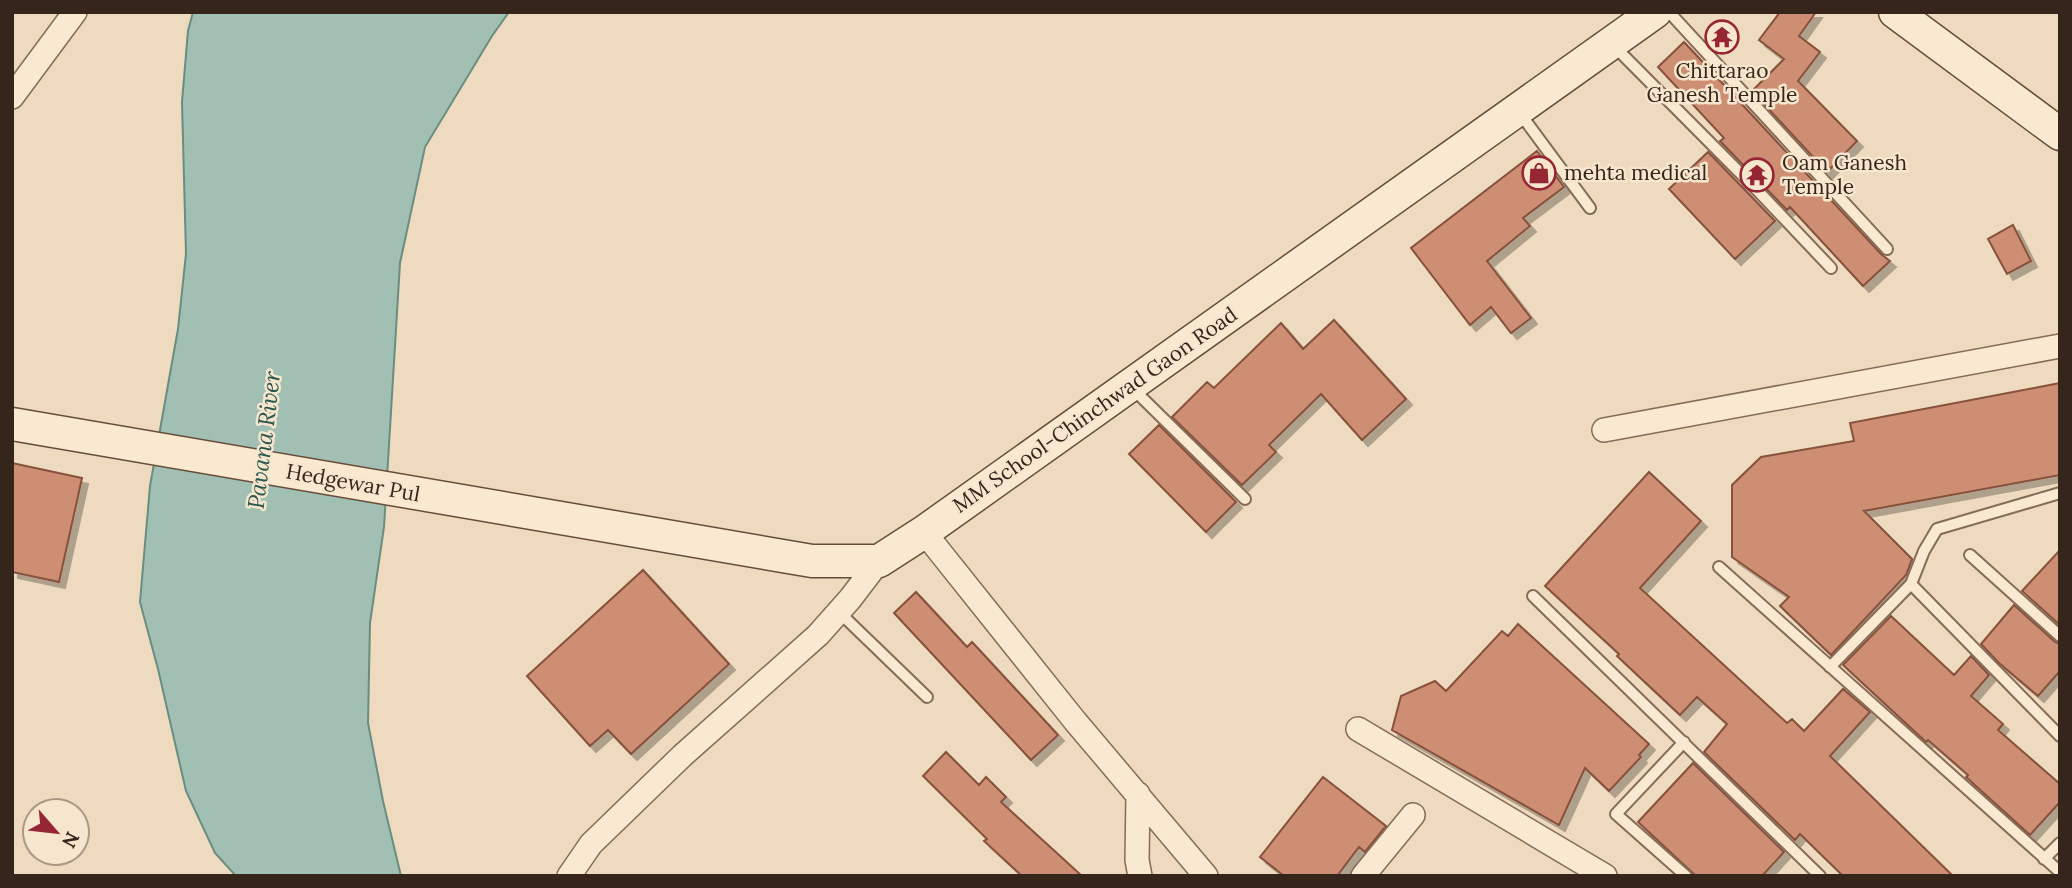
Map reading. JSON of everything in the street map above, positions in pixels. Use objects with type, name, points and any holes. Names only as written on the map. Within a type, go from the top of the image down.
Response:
[{"type":"main road","name":"MM School-Chinchwad Gaon Road","points":[[879,561],[924,532],[1654,12]]},
{"type":"main road","points":[[1895,12],[2060,134]]},
{"type":"main road","name":"Hedgewar Pul","points":[[12,424],[812,561],[879,561]]},
{"type":"street","points":[[12,97],[75,12]]},
{"type":"street","points":[[1604,430],[2060,346]]},
{"type":"street","points":[[924,532],[1075,720],[1206,876]]},
{"type":"street","points":[[569,876],[591,845],[683,755],[818,635],[879,561]]},
{"type":"street","points":[[1358,729],[1605,876]]},
{"type":"street","points":[[1138,794],[1137,860],[1140,876]]},
{"type":"street","points":[[1363,876],[1413,816]]},
{"type":"lane","points":[[1669,12],[1887,249]]},
{"type":"lane","points":[[1611,43],[1831,268]]},
{"type":"lane","points":[[1517,110],[1590,208]]},
{"type":"lane","points":[[1130,386],[1245,499]]},
{"type":"lane","points":[[1830,667],[1911,584],[1924,551],[1937,529],[2060,493]]},
{"type":"lane","points":[[1970,555],[2060,636]]},
{"type":"lane","points":[[1720,567],[2060,872]]},
{"type":"lane","points":[[1911,584],[2060,736]]},
{"type":"lane","points":[[1533,596],[1820,876]]},
{"type":"lane","points":[[839,612],[927,698]]},
{"type":"lane","points":[[1684,743],[1616,814],[1686,876]]},
{"type":"lane","points":[[2044,859],[2060,843]]},
{"type":"water","name":"Pavana River","points":[[193,12],[509,12],[425,147],[400,263],[384,527],[370,623],[368,723],[401,876],[236,876],[215,853],[186,791],[140,602],[150,486],[178,329],[186,254],[182,102],[188,31]]},
{"type":"building","points":[[1780,12],[1816,12],[1799,36],[1820,52],[1798,81],[1857,141],[1827,172],[1752,91],[1784,59],[1759,40]]},
{"type":"building","points":[[1684,42],[1890,261],[1863,286],[1790,207],[1787,210],[1720,141],[1724,138],[1658,67]]},
{"type":"building","points":[[1537,151],[1564,187],[1523,218],[1530,226],[1487,261],[1531,318],[1511,333],[1491,307],[1470,325],[1411,248]]},
{"type":"building","points":[[1708,152],[1775,221],[1735,259],[1669,189]]},
{"type":"building","points":[[2013,225],[2031,261],[2007,274],[1988,239]]},
{"type":"building","points":[[1334,320],[1406,399],[1362,440],[1321,394],[1269,445],[1276,452],[1242,485],[1172,417],[1207,382],[1214,388],[1281,323],[1303,349]]},
{"type":"building","points":[[2060,383],[2060,475],[1864,511],[1912,559],[1906,575],[1831,655],[1780,606],[1789,597],[1732,557],[1732,485],[1761,457],[1854,441],[1850,423]]},
{"type":"building","points":[[1159,425],[1236,502],[1206,532],[1129,454]]},
{"type":"building","points":[[12,463],[82,478],[59,582],[12,572]]},
{"type":"building","points":[[1649,472],[1701,521],[1640,588],[1787,723],[1792,719],[1804,731],[1843,689],[1870,712],[1830,756],[1953,876],[1843,876],[1800,834],[1795,840],[1704,752],[1727,724],[1697,697],[1680,715],[1545,586]]},
{"type":"building","points":[[2060,550],[2060,625],[2022,591]]},
{"type":"building","points":[[643,570],[729,664],[631,754],[608,730],[590,746],[527,676]]},
{"type":"building","points":[[916,592],[967,647],[972,642],[1058,735],[1031,760],[894,613]]},
{"type":"building","points":[[2014,605],[2060,644],[2060,671],[2038,696],[1981,644]]},
{"type":"building","points":[[1891,616],[1954,675],[1971,656],[1989,675],[1971,696],[2003,724],[1998,730],[2060,784],[2060,802],[2030,835],[1966,777],[1968,775],[1928,740],[1926,742],[1843,665]]},
{"type":"building","points":[[1518,624],[1649,744],[1639,755],[1641,757],[1609,791],[1585,768],[1559,825],[1392,730],[1401,696],[1435,681],[1446,691],[1502,631],[1508,636]]},
{"type":"building","points":[[946,752],[979,785],[986,777],[1006,797],[1001,802],[1082,876],[1022,876],[984,841],[987,839],[923,776]]},
{"type":"building","points":[[1693,763],[1784,852],[1762,876],[1696,876],[1638,822]]},
{"type":"building","points":[[1323,777],[1386,826],[1365,852],[1359,847],[1337,876],[1284,876],[1260,857]]},
{"type":"place","name":"Chittarao Ganesh Temple","points":[[1722,37]]},
{"type":"place","name":"mehta medical","points":[[1539,173]]},
{"type":"place","name":"Oam Ganesh Temple","points":[[1757,175]]}]
